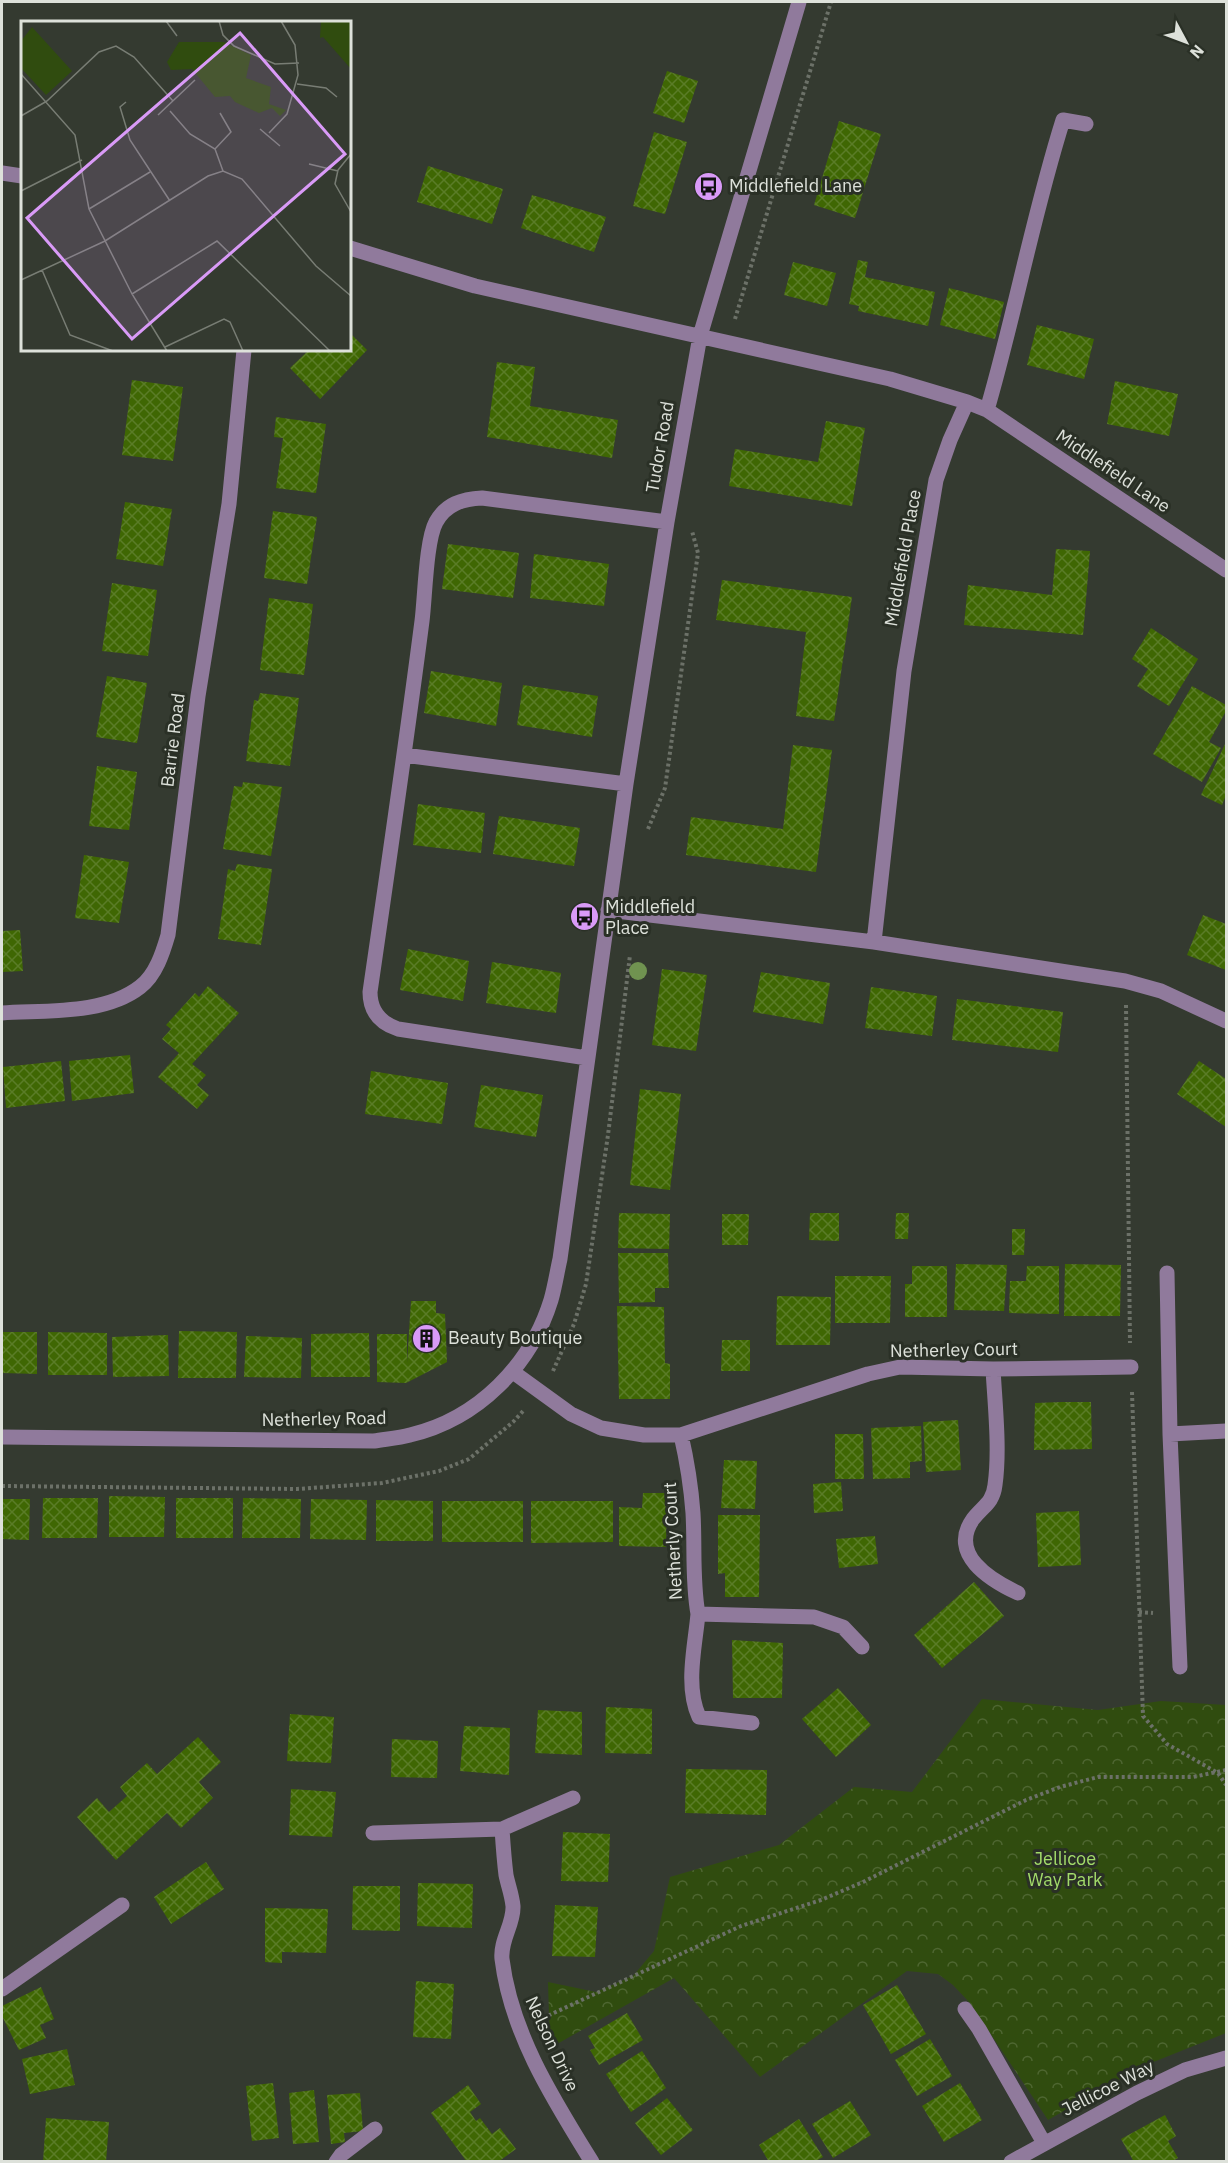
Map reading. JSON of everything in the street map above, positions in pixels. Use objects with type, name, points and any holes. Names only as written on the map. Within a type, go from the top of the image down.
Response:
[{"type":"street","name":"Tudor Road","points":[[587,1058],[626,784],[667,522],[700,336],[799,2]]},
{"type":"street","points":[[987,410],[1001,362],[1043,183],[1063,120],[1086,124]]},
{"type":"street","points":[[2,173],[21,176]]},
{"type":"street","name":"Middlefield Lane","points":[[351,248],[476,286],[890,379],[967,402],[987,410],[1227,570]]},
{"type":"street","name":"Barrie Road","points":[[2,1013],[94,1006],[113,1002],[141,986],[162,955],[168,934],[198,696],[229,504],[244,351]]},
{"type":"street","name":"Middlefield Place","points":[[874,942],[904,671],[936,480],[967,402]]},
{"type":"street","points":[[587,1058],[398,1029],[382,1021],[375,1013],[370,1000],[423,612],[430,539],[435,524],[445,510],[459,501],[482,498],[667,522]]},
{"type":"street","points":[[404,755],[626,784]]},
{"type":"street","points":[[608,910],[874,942],[1125,981],[1161,991],[1227,1021]]},
{"type":"street","name":"Netherley Road","points":[[2,1437],[374,1441],[411,1435],[446,1422],[482,1401],[513,1372],[534,1339],[551,1300],[566,1216],[587,1058]]},
{"type":"street","points":[[1167,1273],[1170,1434],[1180,1667]]},
{"type":"street","name":"Netherley Court","points":[[681,1435],[868,1374],[900,1366],[993,1369],[1131,1367]]},
{"type":"street","points":[[993,1369],[997,1474],[994,1491],[988,1505],[973,1519],[966,1535],[965,1548],[971,1559],[987,1576],[1018,1593]]},
{"type":"street","points":[[513,1372],[571,1414],[601,1428],[644,1435],[681,1435]]},
{"type":"street","points":[[1170,1434],[1227,1431]]},
{"type":"street","name":"Netherly Court","points":[[681,1435],[689,1472],[693,1514],[694,1594],[698,1614],[814,1617],[843,1627],[862,1647]]},
{"type":"street","points":[[698,1614],[692,1690],[694,1705],[699,1716],[752,1724]]},
{"type":"street","points":[[373,1833],[502,1829],[573,1798]]},
{"type":"street","name":"Nelson Drive","points":[[502,1829],[506,1875],[513,1905],[512,1917],[501,1955],[508,1996],[548,2088],[592,2162]]},
{"type":"street","points":[[2,1989],[122,1905]]},
{"type":"street","points":[[965,2009],[979,2029],[1044,2143]]},
{"type":"street","name":"Jellicoe Way","points":[[1011,2162],[1137,2093],[1185,2070],[1227,2058]]},
{"type":"street","points":[[336,2162],[341,2155],[375,2129]]},
{"type":"path","points":[[728,341],[831,2]]},
{"type":"path","points":[[646,837],[648,826],[665,788],[698,553],[689,520]]},
{"type":"path","points":[[2,1486],[297,1489],[382,1483],[439,1471],[469,1459],[513,1422],[551,1377],[574,1324],[586,1284],[608,1135],[636,912]]},
{"type":"path","points":[[1125,981],[1131,1367],[1143,1716],[1167,1744],[1218,1773],[1227,1785]]},
{"type":"path","points":[[520,2028],[741,1926],[821,1900],[863,1882],[1026,1800],[1060,1787],[1098,1777],[1193,1777],[1227,1770]]},
{"type":"green space","name":"Jellicoe Way Park","points":[[982,1699],[1098,1710],[1161,1701],[1226,1705],[1226,2033],[1141,2067],[1048,2120],[970,2003],[953,1985],[938,1974],[907,1971],[760,2077],[674,1978],[550,2048],[548,1982],[596,1992],[633,1976],[654,1951],[670,1877],[779,1845],[854,1787],[912,1792]]},
{"type":"building","points":[[667,71],[698,81],[684,123],[653,113]]},
{"type":"building","points":[[839,121],[881,134],[855,218],[814,205]]},
{"type":"building","points":[[654,132],[687,142],[665,214],[633,206]]},
{"type":"building","points":[[428,166],[503,189],[492,224],[417,202]]},
{"type":"building","points":[[532,195],[606,217],[594,252],[521,228]]},
{"type":"building","points":[[858,260],[868,262],[865,277],[935,292],[928,326],[858,311],[859,306],[849,304]]},
{"type":"building","points":[[793,262],[836,273],[827,306],[784,295]]},
{"type":"building","points":[[949,288],[1004,302],[995,339],[940,325]]},
{"type":"building","points":[[1037,325],[1094,339],[1084,379],[1027,365]]},
{"type":"building","points":[[351,334],[367,350],[320,399],[290,368],[308,351],[351,351]]},
{"type":"building","points":[[497,362],[535,367],[530,406],[618,420],[612,458],[487,437]]},
{"type":"building","points":[[132,380],[183,387],[173,461],[122,455]]},
{"type":"building","points":[[1115,381],[1178,394],[1169,436],[1107,424]]},
{"type":"building","points":[[276,417],[326,424],[316,493],[276,488],[283,438],[274,437]]},
{"type":"building","points":[[826,421],[865,428],[852,506],[729,486],[735,449],[818,462]]},
{"type":"building","points":[[125,502],[172,509],[163,566],[116,559]]},
{"type":"building","points":[[273,511],[317,517],[307,584],[264,578]]},
{"type":"building","points":[[448,544],[519,553],[513,598],[442,589]]},
{"type":"building","points":[[1056,549],[1090,551],[1083,635],[964,625],[968,585],[1052,595]]},
{"type":"building","points":[[534,554],[609,564],[604,606],[530,598]]},
{"type":"building","points":[[722,580],[852,597],[834,721],[796,716],[806,632],[716,620]]},
{"type":"building","points":[[112,583],[157,590],[148,656],[102,651]]},
{"type":"building","points":[[269,598],[313,604],[304,675],[260,670]]},
{"type":"building","points":[[1151,628],[1198,659],[1169,706],[1137,686],[1148,669],[1132,659]]},
{"type":"building","points":[[431,671],[502,683],[496,726],[424,713]]},
{"type":"building","points":[[107,676],[147,683],[137,743],[96,737]]},
{"type":"building","points":[[523,685],[598,696],[592,737],[517,725]]},
{"type":"building","points":[[1192,686],[1226,705],[1226,711],[1209,742],[1221,748],[1202,782],[1153,754]]},
{"type":"building","points":[[260,693],[299,698],[290,766],[246,761],[254,700],[258,701]]},
{"type":"building","points":[[1226,742],[1226,795],[1222,805],[1201,795]]},
{"type":"building","points":[[793,745],[832,750],[816,872],[686,855],[691,817],[783,829]]},
{"type":"building","points":[[97,766],[137,772],[129,830],[89,826]]},
{"type":"building","points":[[243,782],[282,787],[271,856],[223,849],[234,786],[242,787]]},
{"type":"building","points":[[418,804],[485,813],[481,853],[413,845]]},
{"type":"building","points":[[499,816],[580,828],[574,866],[493,854]]},
{"type":"building","points":[[84,855],[129,862],[119,923],[75,918]]},
{"type":"building","points":[[237,864],[272,869],[261,945],[218,939],[228,869],[235,871]]},
{"type":"building","points":[[1203,915],[1226,924],[1226,970],[1187,955]]},
{"type":"building","points":[[20,930],[23,971],[2,972],[2,931]]},
{"type":"building","points":[[408,949],[469,961],[463,1001],[400,990]]},
{"type":"building","points":[[492,962],[561,973],[556,1013],[486,1003]]},
{"type":"building","points":[[662,969],[707,975],[696,1051],[652,1045]]},
{"type":"building","points":[[761,972],[830,983],[823,1024],[753,1012]]},
{"type":"building","points":[[208,986],[239,1013],[192,1064],[206,1075],[197,1085],[209,1095],[197,1109],[158,1077],[179,1053],[162,1039],[171,1029],[166,1025],[195,993],[199,997]]},
{"type":"building","points":[[871,987],[937,996],[932,1036],[865,1028]]},
{"type":"building","points":[[957,999],[1063,1012],[1058,1052],[952,1040]]},
{"type":"building","points":[[130,1055],[134,1093],[72,1101],[69,1061]]},
{"type":"building","points":[[61,1061],[65,1101],[6,1108],[3,1067]]},
{"type":"building","points":[[1199,1061],[1226,1079],[1226,1127],[1177,1094]]},
{"type":"building","points":[[371,1071],[448,1083],[442,1124],[365,1114]]},
{"type":"building","points":[[481,1085],[543,1095],[536,1137],[474,1127]]},
{"type":"building","points":[[640,1089],[681,1094],[670,1190],[630,1185]]},
{"type":"building","points":[[619,1213],[670,1214],[669,1249],[618,1248]]},
{"type":"building","points":[[810,1213],[839,1213],[839,1241],[809,1240]]},
{"type":"building","points":[[896,1213],[909,1213],[908,1239],[895,1239]]},
{"type":"building","points":[[722,1214],[749,1214],[748,1245],[722,1245]]},
{"type":"building","points":[[1012,1229],[1025,1229],[1024,1255],[1012,1255]]},
{"type":"building","points":[[618,1253],[668,1253],[669,1288],[655,1288],[655,1302],[619,1303]]},
{"type":"building","points":[[956,1264],[1007,1265],[1004,1311],[954,1310]]},
{"type":"building","points":[[1065,1264],[1121,1265],[1120,1316],[1064,1316]]},
{"type":"building","points":[[912,1266],[947,1266],[947,1317],[905,1317],[905,1284],[912,1284]]},
{"type":"building","points":[[1027,1266],[1059,1266],[1059,1314],[1009,1313],[1010,1281],[1026,1281]]},
{"type":"building","points":[[835,1276],[891,1276],[890,1323],[835,1323]]},
{"type":"building","points":[[777,1296],[831,1297],[830,1345],[776,1345]]},
{"type":"building","name":"Beauty Boutique","points":[[411,1301],[436,1301],[436,1313],[445,1314],[447,1362],[406,1383],[377,1382],[377,1334],[407,1334],[407,1363]]},
{"type":"building","points":[[617,1306],[664,1307],[665,1363],[670,1364],[670,1399],[619,1399]]},
{"type":"building","points":[[179,1331],[237,1332],[236,1378],[178,1378]]},
{"type":"building","points":[[2,1332],[37,1332],[37,1374],[2,1373]]},
{"type":"building","points":[[48,1332],[107,1333],[107,1375],[48,1375]]},
{"type":"building","points":[[369,1333],[370,1377],[311,1377],[311,1334]]},
{"type":"building","points":[[168,1335],[169,1376],[113,1377],[112,1337]]},
{"type":"building","points":[[246,1336],[302,1338],[301,1378],[244,1377]]},
{"type":"building","points":[[722,1340],[750,1340],[750,1371],[721,1371]]},
{"type":"building","points":[[1091,1402],[1092,1449],[1034,1450],[1035,1403]]},
{"type":"building","points":[[958,1420],[961,1470],[926,1472],[923,1422]]},
{"type":"building","points":[[921,1426],[922,1461],[910,1462],[910,1478],[873,1479],[871,1428]]},
{"type":"building","points":[[835,1434],[863,1434],[864,1479],[835,1479]]},
{"type":"building","points":[[724,1460],[757,1461],[755,1509],[721,1508]]},
{"type":"building","points":[[841,1482],[843,1511],[814,1513],[813,1484]]},
{"type":"building","points":[[643,1493],[667,1493],[666,1547],[619,1546],[619,1507],[642,1508]]},
{"type":"building","points":[[109,1496],[165,1497],[164,1537],[109,1537]]},
{"type":"building","points":[[43,1498],[98,1498],[97,1538],[42,1538]]},
{"type":"building","points":[[176,1498],[233,1498],[233,1538],[176,1538]]},
{"type":"building","points":[[243,1498],[301,1499],[300,1538],[242,1538]]},
{"type":"building","points":[[2,1499],[30,1499],[29,1540],[2,1539]]},
{"type":"building","points":[[311,1499],[367,1500],[366,1540],[310,1539]]},
{"type":"building","points":[[376,1500],[433,1501],[433,1541],[376,1541]]},
{"type":"building","points":[[442,1501],[523,1501],[523,1542],[442,1542]]},
{"type":"building","points":[[531,1501],[613,1501],[613,1542],[531,1543]]},
{"type":"building","points":[[1079,1511],[1081,1565],[1038,1567],[1036,1513]]},
{"type":"building","points":[[718,1515],[760,1515],[759,1597],[725,1597],[725,1573],[718,1574]]},
{"type":"building","points":[[875,1536],[878,1564],[839,1568],[836,1539]]},
{"type":"building","points":[[974,1582],[1004,1616],[942,1668],[914,1635]]},
{"type":"building","points":[[732,1640],[783,1643],[782,1698],[733,1698]]},
{"type":"building","points":[[838,1688],[871,1725],[836,1757],[802,1719]]},
{"type":"building","points":[[606,1707],[652,1709],[652,1754],[605,1753]]},
{"type":"building","points":[[538,1710],[582,1712],[582,1755],[535,1753]]},
{"type":"building","points":[[290,1714],[334,1717],[331,1763],[287,1761]]},
{"type":"building","points":[[464,1726],[510,1728],[509,1775],[460,1771]]},
{"type":"building","points":[[198,1737],[221,1762],[199,1782],[213,1798],[181,1828],[167,1813],[116,1860],[77,1817],[97,1798],[109,1812],[127,1796],[120,1787],[147,1763],[157,1774]]},
{"type":"building","points":[[392,1739],[438,1741],[437,1778],[391,1777]]},
{"type":"building","points":[[686,1769],[767,1770],[766,1815],[685,1813]]},
{"type":"building","points":[[291,1789],[336,1792],[332,1837],[289,1835]]},
{"type":"building","points":[[563,1832],[610,1834],[608,1882],[561,1881]]},
{"type":"building","points":[[206,1862],[224,1889],[171,1924],[154,1897]]},
{"type":"building","points":[[418,1883],[473,1884],[472,1928],[417,1926]]},
{"type":"building","points":[[353,1886],[400,1886],[400,1931],[352,1930]]},
{"type":"building","points":[[555,1905],[598,1907],[595,1957],[552,1956]]},
{"type":"building","points":[[265,1908],[328,1909],[326,1953],[282,1952],[282,1963],[265,1962]]},
{"type":"building","points":[[416,1981],[454,1984],[451,2039],[413,2037]]},
{"type":"building","points":[[897,1985],[926,2034],[891,2054],[863,2005]]},
{"type":"building","points":[[41,1987],[54,2019],[40,2025],[46,2038],[19,2050],[2,2016],[2,2006]]},
{"type":"building","points":[[627,2013],[643,2040],[599,2065],[590,2050],[595,2048],[588,2036]]},
{"type":"building","points":[[930,2039],[952,2076],[917,2096],[895,2060]]},
{"type":"building","points":[[67,2049],[75,2085],[30,2094],[22,2059]]},
{"type":"building","points":[[642,2051],[666,2088],[631,2112],[606,2074]]},
{"type":"building","points":[[273,2083],[279,2138],[252,2141],[246,2086]]},
{"type":"building","points":[[960,2083],[982,2120],[944,2142],[922,2106]]},
{"type":"building","points":[[468,2085],[481,2104],[470,2112],[476,2121],[480,2118],[492,2134],[500,2128],[516,2149],[498,2162],[467,2162],[431,2113]]},
{"type":"building","points":[[314,2090],[319,2142],[293,2144],[289,2093]]},
{"type":"building","points":[[360,2093],[363,2131],[344,2133],[345,2142],[331,2144],[327,2095]]},
{"type":"building","points":[[667,2098],[693,2130],[661,2155],[635,2123]]},
{"type":"building","points":[[850,2101],[871,2135],[833,2158],[812,2124]]},
{"type":"building","points":[[1165,2115],[1176,2136],[1168,2141],[1178,2158],[1171,2162],[1134,2162],[1121,2139]]},
{"type":"building","points":[[46,2118],[109,2122],[106,2162],[43,2162]]},
{"type":"building","points":[[799,2119],[823,2157],[814,2162],[769,2162],[759,2145]]},
{"type":"place","name":"Middlefield Lane","points":[[708,186]]},
{"type":"place","name":"Middlefield Place","points":[[584,917]]},
{"type":"place","name":"Beauty Boutique","points":[[427,1338]]}]
